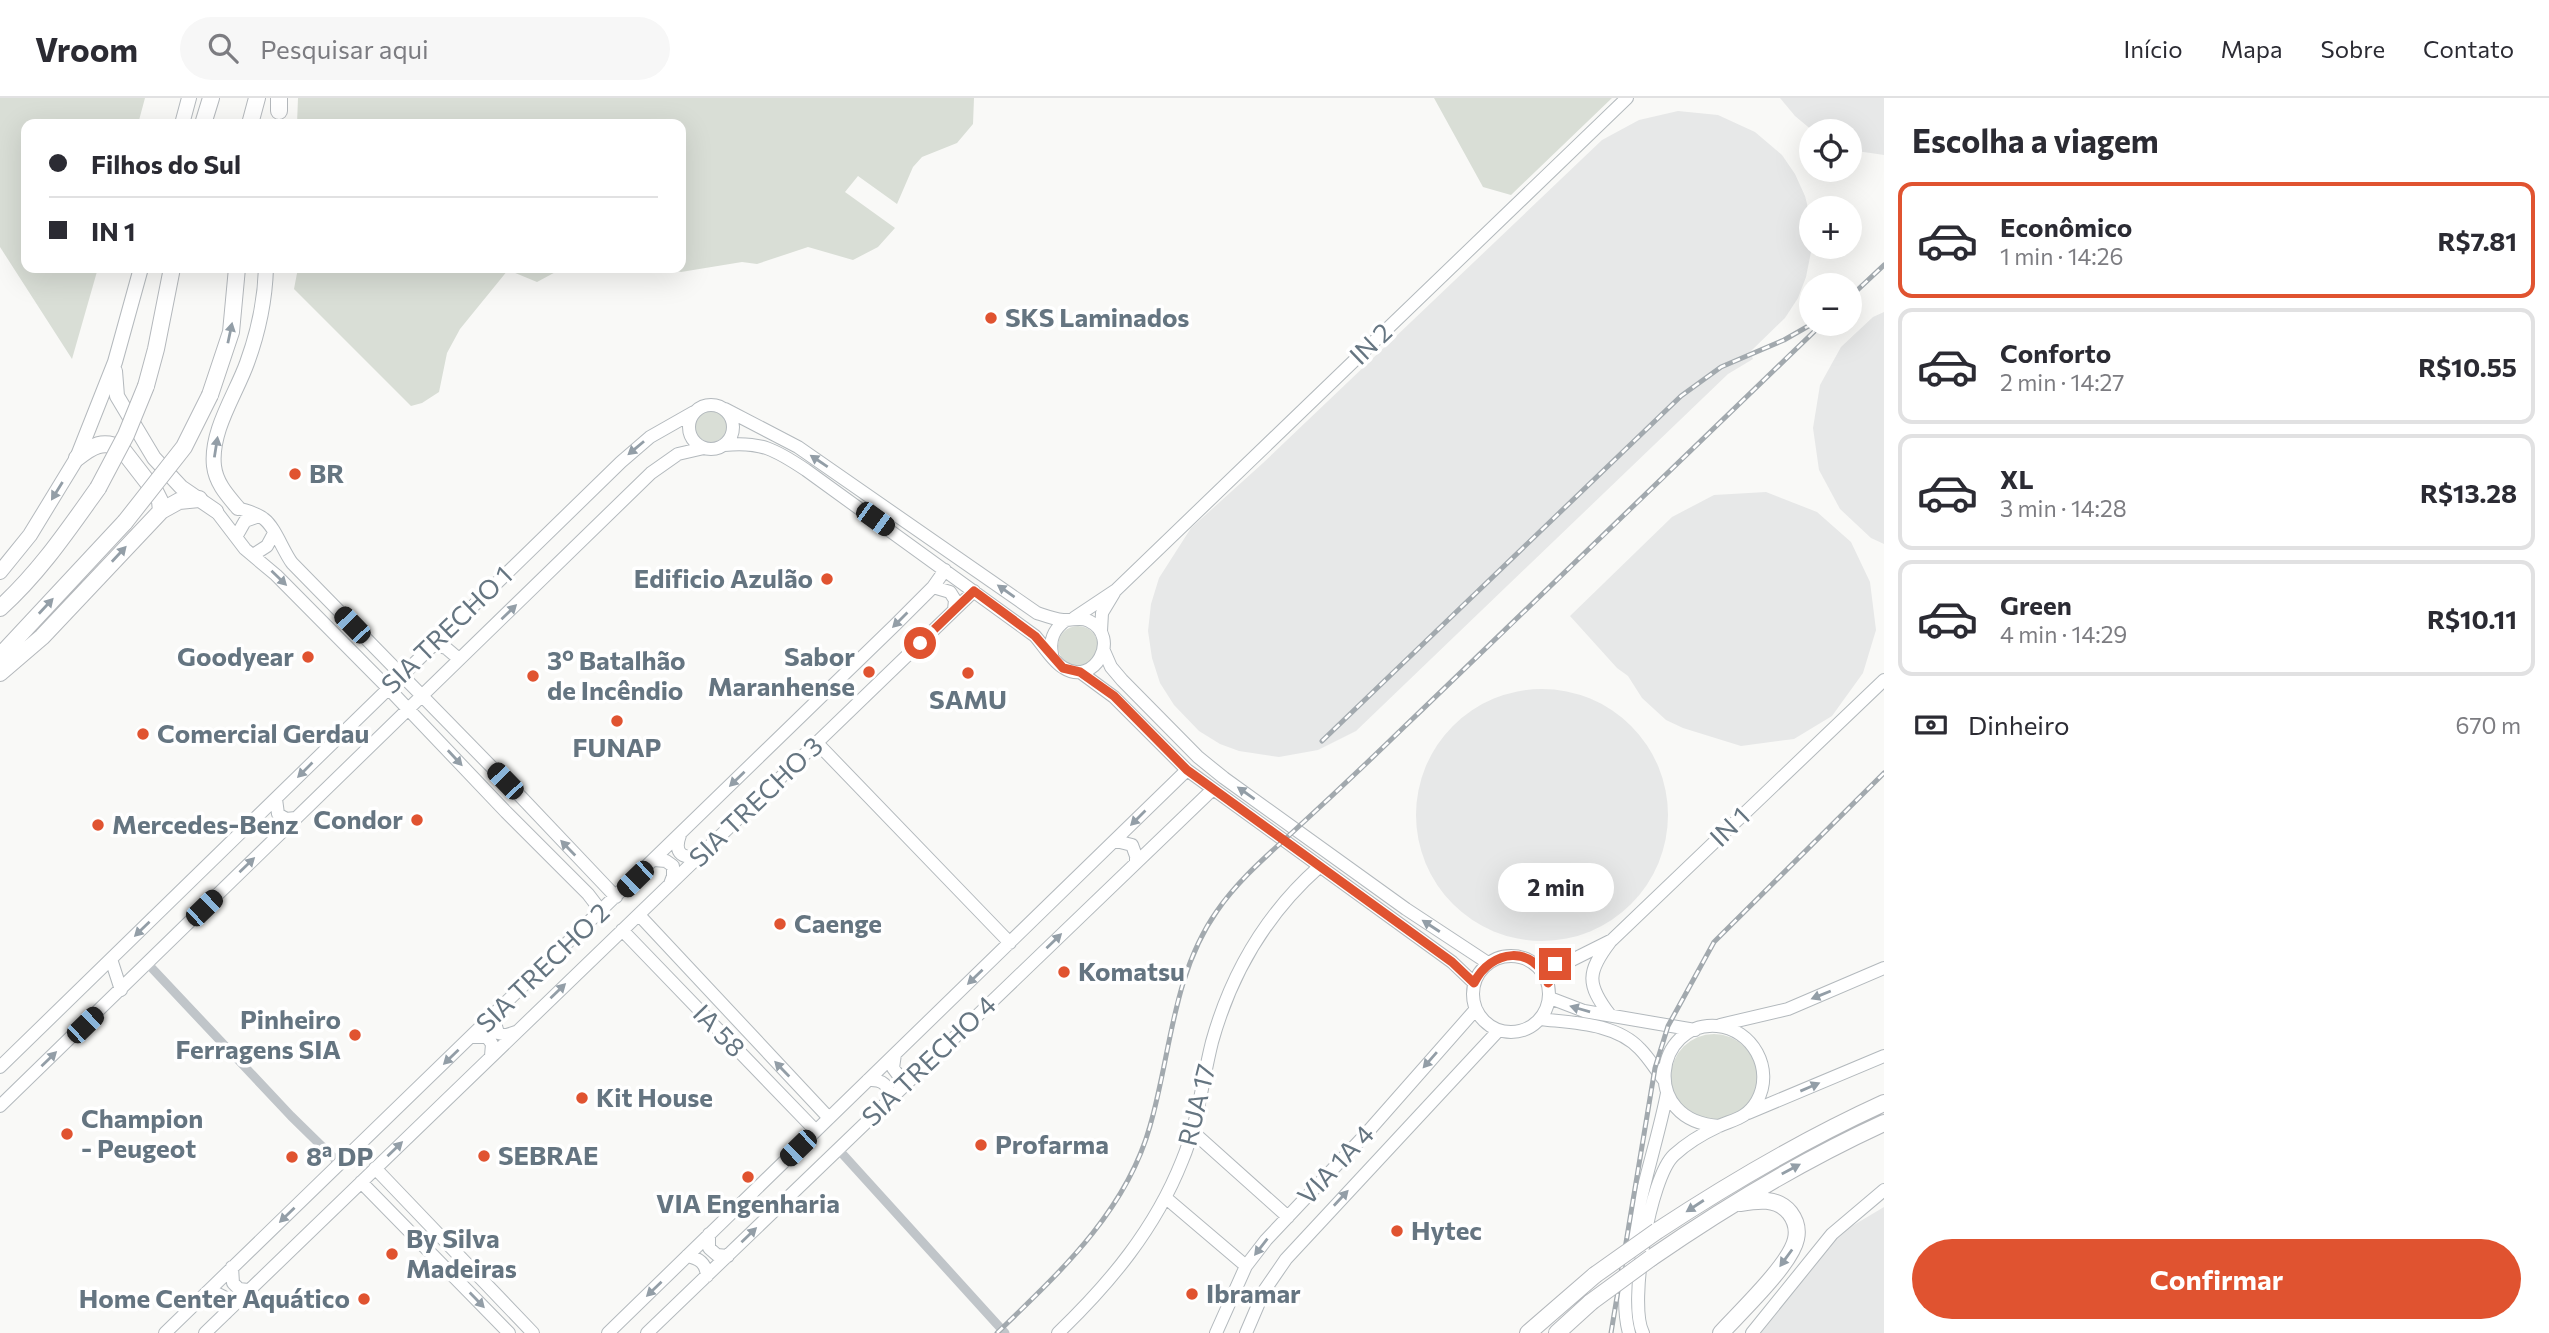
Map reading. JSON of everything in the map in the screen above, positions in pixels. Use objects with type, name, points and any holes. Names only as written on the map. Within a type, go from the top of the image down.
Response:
[{"type":"highway","points":[[205,119],[211,98]]},
{"type":"highway","points":[[251,119],[257,98]]},
{"type":"highway","points":[[0,608],[52,552],[97,488],[126,435],[146,386],[171,273]]},
{"type":"highway","points":[[0,656],[125,522],[184,447],[210,395],[231,332],[237,273]]},
{"type":"highway","points":[[77,458],[101,443],[122,449],[156,493],[160,501],[160,511]]},
{"type":"highway","points":[[0,673],[42,637],[160,511],[179,501],[199,499]]},
{"type":"highway","points":[[1528,1333],[1595,1275],[1657,1231],[1760,1167],[1837,1124],[1884,1102]]},
{"type":"highway","points":[[1558,1333],[1591,1302],[1727,1206],[1786,1171],[1884,1123]]},
{"type":"highway","points":[[1721,1333],[1792,1251],[1797,1229],[1788,1210],[1770,1200],[1727,1206]]},
{"type":"main road","points":[[184,119],[190,98]]},
{"type":"main road","name":"IN 2","points":[[1070,619],[1116,590],[1627,98]]},
{"type":"main road","points":[[0,572],[30,536],[77,458],[115,362],[140,273]]},
{"type":"main road","points":[[266,273],[257,333],[220,427],[214,466],[223,490],[238,508],[269,523],[292,563],[616,897]]},
{"type":"main road","points":[[115,362],[117,396],[141,441],[167,474],[216,512],[253,555],[388,688],[506,813],[588,894],[601,911]]},
{"type":"main road","points":[[704,448],[693,439],[689,426],[694,412],[705,405],[719,406],[799,447],[1037,612],[1089,621],[1101,631],[1104,651],[1111,667],[1198,757],[1406,909],[1488,963]]},
{"type":"main road","points":[[0,1106],[148,964],[265,830],[296,818],[651,473],[678,454],[724,445],[734,427],[730,414],[725,409]]},
{"type":"main road","name":"SIA TRECHO 1","points":[[0,1067],[111,959],[265,830],[276,799],[621,462],[650,437],[694,412]]},
{"type":"main road","points":[[724,445],[756,444],[772,449],[806,470],[1035,636],[1063,668],[1080,672],[1114,696],[1187,770],[1212,790],[1452,962],[1474,983]]},
{"type":"main road","points":[[236,537],[245,522],[259,516]]},
{"type":"main road","points":[[253,555],[267,546],[274,533]]},
{"type":"main road","name":"SIA TRECHO 2","points":[[165,1333],[680,835],[933,587],[945,570]]},
{"type":"main road","points":[[933,587],[950,592],[955,600],[954,610]]},
{"type":"main road","name":"IN 2","points":[[1101,631],[1102,613],[1116,590]]},
{"type":"main road","name":"SIA TRECHO 3","points":[[205,1333],[974,591]]},
{"type":"main road","points":[[1052,654],[1051,638],[1060,625],[1070,619]]},
{"type":"main road","points":[[432,644],[446,648],[459,659]]},
{"type":"main road","points":[[1080,672],[1095,666],[1104,651]]},
{"type":"main road","name":"IN 1","points":[[1548,983],[1568,962],[1612,940],[1884,680]]},
{"type":"main road","points":[[817,743],[1010,943]]},
{"type":"main road","points":[[608,1333],[1187,770]]},
{"type":"main road","name":"SIA TRECHO 4","points":[[647,1333],[1212,790]]},
{"type":"main road","points":[[276,799],[278,814],[286,819],[296,818]]},
{"type":"main road","points":[[680,835],[677,847],[681,854],[689,858],[700,856]]},
{"type":"main road","points":[[1116,841],[1132,845],[1136,863]]},
{"type":"main road","points":[[654,860],[666,860],[673,866],[670,885]]},
{"type":"main road","name":"RUA 17","points":[[1058,1333],[1109,1282],[1134,1249],[1166,1198],[1193,1132],[1213,1041],[1239,971],[1257,937],[1273,915],[1319,867]]},
{"type":"main road","name":"IA 58","points":[[639,915],[829,1118]]},
{"type":"main road","points":[[636,945],[650,929]]},
{"type":"main road","name":"IA 58","points":[[622,930],[816,1131]]},
{"type":"main road","points":[[1610,1015],[1592,987],[1592,971],[1596,960],[1612,940]]},
{"type":"main road","points":[[1500,957],[1525,958],[1537,965],[1548,983],[1550,998],[1547,1010],[1540,1019],[1521,1031],[1498,1031],[1487,1024],[1476,1009],[1473,996],[1474,983],[1480,972],[1488,963],[1500,957]]},
{"type":"main road","points":[[111,959],[121,990]]},
{"type":"main road","name":"IN 1","points":[[1537,965],[1568,962]]},
{"type":"main road","points":[[1629,1333],[1626,1305],[1629,1260],[1665,1086],[1665,1064],[1671,1050],[1681,1038],[1695,1030],[1788,1009],[1884,968]]},
{"type":"main road","points":[[1550,998],[1584,1011],[1695,1030]]},
{"type":"main road","name":"VIA 1A 4","points":[[1216,1333],[1246,1266],[1476,1009]]},
{"type":"main road","points":[[498,1011],[495,1023],[498,1032],[507,1035],[516,1032]]},
{"type":"main road","points":[[1540,1019],[1604,1028],[1623,1036],[1639,1048],[1665,1086],[1675,1108],[1702,1125],[1719,1126]]},
{"type":"main road","points":[[725,1037],[739,1023]]},
{"type":"main road","points":[[1717,1026],[1733,1030],[1747,1039],[1758,1052],[1763,1068],[1763,1084],[1758,1100],[1747,1113]]},
{"type":"main road","name":"VIA 1A 4","points":[[1246,1333],[1264,1291],[1286,1259],[1498,1031]]},
{"type":"main road","points":[[471,1037],[486,1037],[492,1044],[491,1056]]},
{"type":"main road","points":[[895,1054],[893,1068],[899,1076],[908,1081]]},
{"type":"main road","points":[[1643,1333],[1637,1303],[1650,1209],[1659,1177],[1666,1164],[1682,1148],[1719,1126],[1734,1122],[1747,1113],[1884,1056]]},
{"type":"main road","points":[[868,1080],[877,1079],[884,1083],[888,1087],[890,1097]]},
{"type":"main road","points":[[1193,1132],[1288,1217]]},
{"type":"main road","points":[[375,1168],[533,1333]]},
{"type":"main road","points":[[361,1182],[508,1332],[520,1320]]},
{"type":"main road","points":[[1746,1333],[1832,1234],[1884,1190]]},
{"type":"main road","points":[[1166,1198],[1246,1266]]},
{"type":"main road","points":[[404,1226],[418,1213]]},
{"type":"main road","points":[[709,1234],[709,1248],[722,1256],[728,1256]]},
{"type":"main road","points":[[687,1256],[695,1257],[703,1263],[707,1276]]},
{"type":"main road","points":[[232,1267],[233,1283],[239,1289],[248,1290]]},
{"type":"main road","points":[[206,1294],[214,1292],[224,1297],[228,1304],[226,1313]]},
{"type":"main road","points":[[1752,1333],[1764,1314]]},
{"type":"street","points":[[148,964],[291,1116],[340,1164]]},
{"type":"street","points":[[838,1149],[1004,1333]]},
{"type":"shaded area","points":[[0,98],[145,98],[139,119],[21,119],[21,273],[97,273],[72,359],[0,247]]},
{"type":"shaded area","points":[[298,98],[974,98],[973,124],[957,143],[922,157],[913,167],[897,204],[858,176],[845,192],[895,228],[878,247],[853,260],[808,247],[757,264],[742,262],[686,271],[686,119],[297,119]]},
{"type":"shaded area","points":[[1434,98],[1612,98],[1511,195],[1483,187]]},
{"type":"shaded area","points":[[1780,98],[1884,98],[1884,155],[1862,152],[1862,119],[1799,119]]},
{"type":"shaded area","points":[[1678,111],[1718,115],[1755,132],[1782,155],[1805,196],[1799,196],[1799,259],[1810,259],[1807,273],[1799,273],[1799,295],[1785,318],[1750,352],[1753,359],[1728,374],[1356,731],[1318,750],[1279,757],[1239,751],[1220,744],[1199,731],[1174,705],[1160,683],[1152,658],[1148,631],[1151,604],[1159,578],[1191,528],[1263,463],[1602,140],[1639,120]]},
{"type":"shaded area","points":[[297,273],[506,273],[460,329],[447,353],[439,392],[422,403],[411,406],[294,289]]},
{"type":"shaded area","points":[[515,273],[554,273],[537,282]]},
{"type":"shaded area","points":[[1884,312],[1884,544],[1871,538],[1840,509],[1819,470],[1813,428],[1820,385],[1841,347],[1853,336],[1862,336],[1862,327],[1873,317]]},
{"type":"shaded area","points":[[711,410],[722,415],[727,426],[722,437],[711,442],[700,437],[695,426],[700,415]]},
{"type":"shaded area","points":[[1766,492],[1817,512],[1851,542],[1870,582],[1876,630],[1863,673],[1832,716],[1794,739],[1741,746],[1666,720],[1642,698],[1628,676],[1617,668],[1570,616],[1672,517],[1714,495]]},
{"type":"shaded area","points":[[1078,626],[1086,627],[1092,632],[1097,638],[1097,654],[1092,660],[1086,665],[1078,666],[1070,665],[1064,660],[1059,654],[1058,646],[1059,638],[1064,632],[1070,627]]},
{"type":"shaded area","points":[[1542,689],[1579,694],[1612,710],[1631,726],[1647,745],[1663,778],[1668,815],[1663,852],[1647,885],[1631,904],[1612,920],[1579,936],[1542,941],[1505,936],[1472,920],[1453,904],[1437,885],[1421,852],[1416,815],[1421,778],[1437,745],[1453,726],[1472,710],[1505,694]]},
{"type":"shaded area","points":[[1714,1034],[1738,1041],[1750,1053],[1757,1077],[1750,1101],[1738,1113],[1714,1120],[1690,1113],[1678,1101],[1671,1077],[1678,1053],[1690,1041]]},
{"type":"shaded area","points":[[1884,1207],[1884,1333],[1759,1333],[1805,1273],[1842,1232]]},
{"type":"railway","points":[[1862,286],[1884,265]]},
{"type":"railway","points":[[1322,741],[1681,396],[1721,367],[1799,331]]},
{"type":"railway","points":[[997,1333],[1088,1239],[1125,1186],[1150,1126],[1174,1016],[1190,961],[1202,936],[1226,899],[1254,868],[1810,336]]},
{"type":"railway","points":[[1611,1333],[1655,1068],[1668,1026],[1714,942],[1884,773]]},
{"type":"place","name":"SKS Laminados","points":[[991,318]]},
{"type":"place","name":"BR","points":[[295,474]]},
{"type":"place","name":"Edificio Azulão","points":[[827,579]]},
{"type":"place","name":"Goodyear","points":[[308,657]]},
{"type":"place","name":"Sabor Maranhense","points":[[869,672]]},
{"type":"place","name":"SAMU","points":[[968,673]]},
{"type":"place","name":"3º Batalhão de Incêndio","points":[[533,676]]},
{"type":"place","name":"FUNAP","points":[[617,721]]},
{"type":"place","name":"Comercial Gerdau","points":[[143,734]]},
{"type":"place","name":"Condor","points":[[417,820]]},
{"type":"place","name":"Mercedes-Benz","points":[[98,825]]},
{"type":"place","name":"Caenge","points":[[780,924]]},
{"type":"place","name":"Komatsu","points":[[1064,972]]},
{"type":"place","name":"Pinheiro Ferragens SIA","points":[[355,1035]]},
{"type":"place","name":"Kit House","points":[[582,1098]]},
{"type":"place","name":"Champion - Peugeot","points":[[67,1134]]},
{"type":"place","name":"Profarma","points":[[981,1145]]},
{"type":"place","name":"SEBRAE","points":[[484,1156]]},
{"type":"place","name":"8ª DP","points":[[292,1157]]},
{"type":"place","name":"VIA Engenharia","points":[[748,1177]]},
{"type":"place","name":"Hytec","points":[[1397,1231]]},
{"type":"place","name":"By Silva Madeiras","points":[[392,1254]]},
{"type":"place","name":"Ibramar","points":[[1192,1294]]},
{"type":"place","name":"Home Center Aquático","points":[[364,1299]]},
{"type":"route","points":[[920,643],[974,591],[1035,636],[1063,668],[1080,672],[1114,696],[1187,770],[1212,790],[1452,962],[1474,983],[1488,963],[1500,957],[1525,958],[1542,970],[1548,983],[1568,962],[1555,964]]}]
